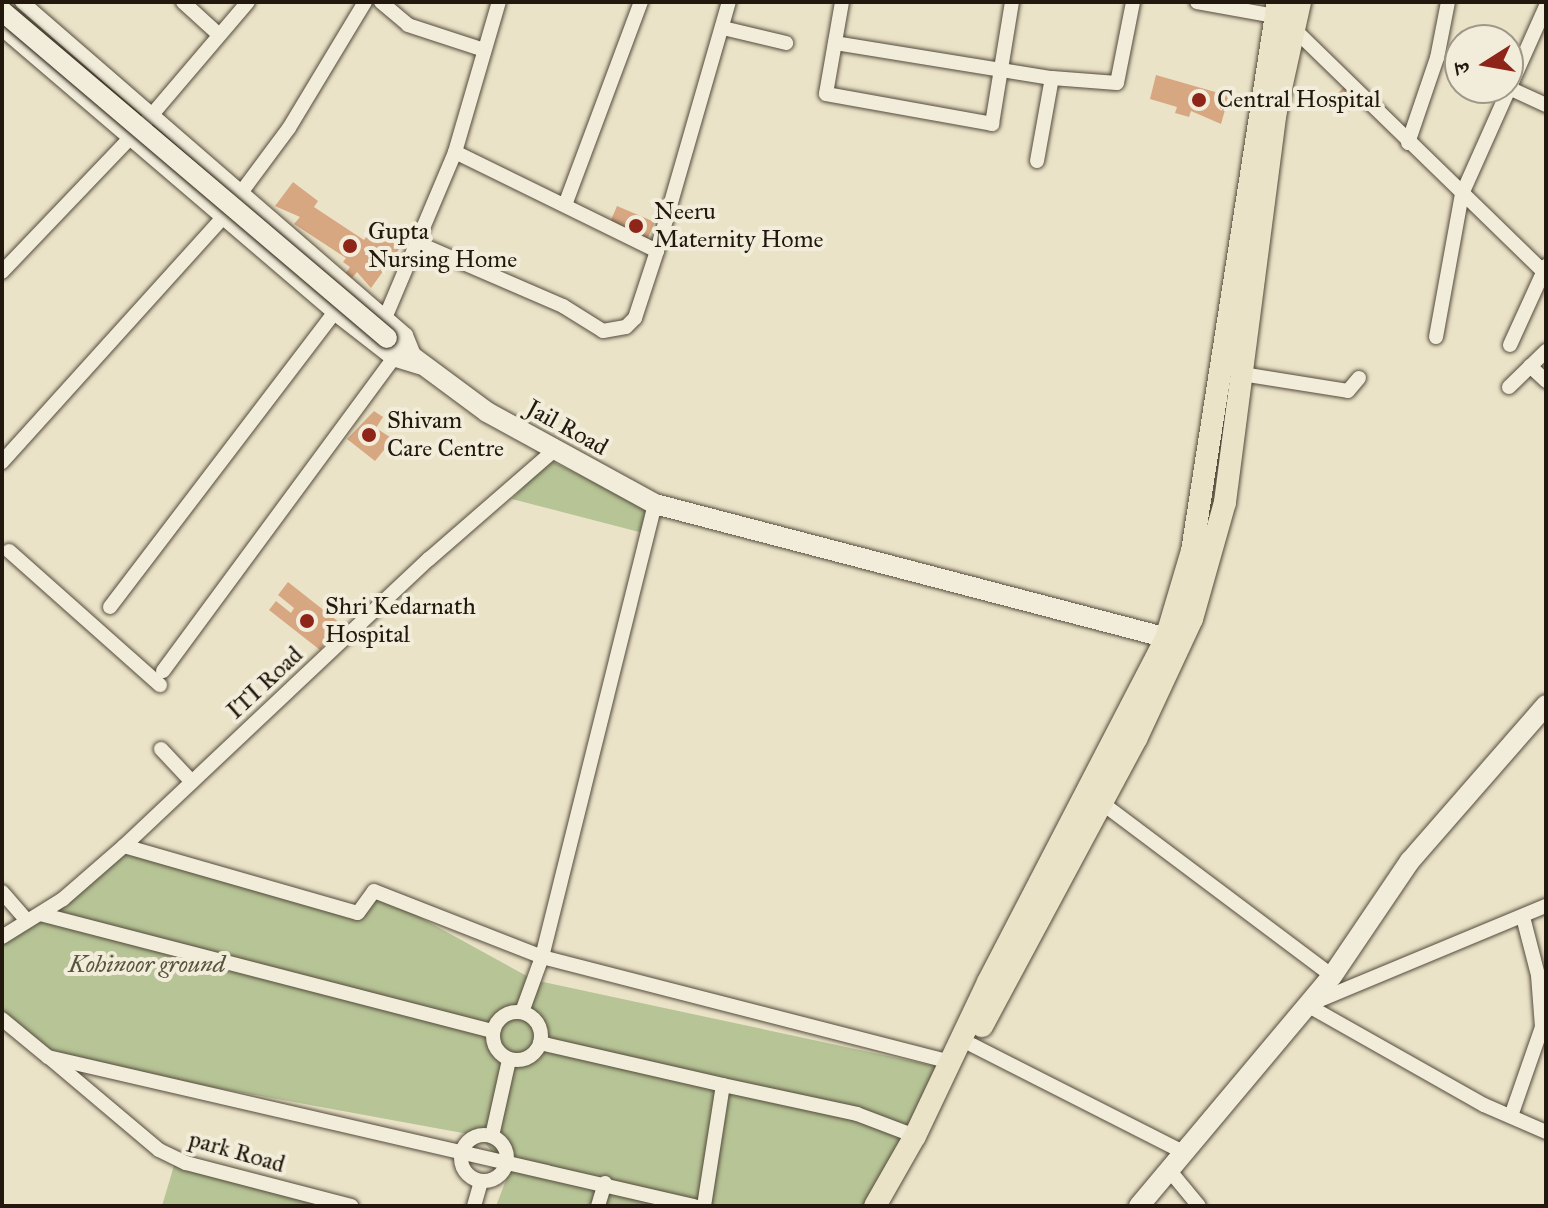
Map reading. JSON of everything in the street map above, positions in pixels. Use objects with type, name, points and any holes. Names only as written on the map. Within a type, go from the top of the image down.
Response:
[{"type":"main road","points":[[950,1062],[972,1045],[1102,803],[1174,640],[1225,502],[1275,116],[1300,2]]},
{"type":"main road","points":[[875,1206],[915,1136],[950,1062],[1174,640],[1192,551],[1276,9]]},
{"type":"street","points":[[22,2],[240,194],[386,328],[415,242],[455,152],[499,2]]},
{"type":"street","points":[[183,2],[218,34]]},
{"type":"street","points":[[2,272],[150,117],[248,2]]},
{"type":"street","points":[[240,194],[289,128],[365,2]]},
{"type":"street","points":[[381,2],[408,25],[484,50]]},
{"type":"street","points":[[565,205],[641,2]]},
{"type":"street","points":[[415,242],[563,306],[603,331],[615,331],[635,318],[729,2]]},
{"type":"street","points":[[842,2],[826,94],[992,124],[1012,2]]},
{"type":"street","points":[[835,43],[1001,67],[1052,78],[1117,83],[1133,2]]},
{"type":"street","points":[[1197,2],[1276,9],[1408,143],[1545,270],[1510,345]]},
{"type":"street","points":[[1408,143],[1437,58],[1448,2]]},
{"type":"street","points":[[1524,55],[1546,6]]},
{"type":"street","name":"Jail Road","points":[[2,11],[386,328],[423,365],[552,452],[655,504],[1174,640]]},
{"type":"street","points":[[723,28],[786,43]]},
{"type":"street","points":[[2,29],[220,221],[334,313],[393,359],[423,365]]},
{"type":"street","points":[[1037,161],[1052,78]]},
{"type":"street","points":[[1524,95],[1546,105]]},
{"type":"street","points":[[1436,337],[1462,194],[1502,104]]},
{"type":"street","points":[[455,152],[657,251]]},
{"type":"street","points":[[2,462],[220,221]]},
{"type":"street","points":[[110,607],[334,313]]},
{"type":"street","points":[[1509,387],[1546,351]]},
{"type":"street","points":[[4,552],[162,678],[393,359]]},
{"type":"street","points":[[1530,366],[1546,381]]},
{"type":"street","points":[[1242,374],[1348,391],[1359,378]]},
{"type":"street","name":"ITI Road","points":[[2,937],[33,918],[124,846],[429,559],[552,452]]},
{"type":"street","points":[[522,1012],[542,957],[655,504]]},
{"type":"street","points":[[1139,1206],[1170,1171],[1181,1151],[1332,976],[1410,861],[1546,705]]},
{"type":"street","points":[[161,749],[192,782]]},
{"type":"street","points":[[1102,803],[1332,976]]},
{"type":"street","points":[[124,846],[358,913],[374,891],[542,957],[950,1062]]},
{"type":"street","points":[[2,892],[33,918],[493,1031]]},
{"type":"street","points":[[1307,1005],[1546,906]]},
{"type":"street","points":[[1511,1116],[1542,1027],[1538,975],[1523,917]]},
{"type":"street","points":[[1307,1005],[1546,1132]]},
{"type":"street","points":[[522,1012],[537,1024],[540,1043],[529,1058],[509,1060],[495,1049],[493,1031],[504,1015],[522,1012]]},
{"type":"street","name":"park Road","points":[[2,1019],[159,1150],[186,1163],[351,1206]]},
{"type":"street","points":[[540,1043],[857,1114],[915,1136]]},
{"type":"street","points":[[972,1045],[1181,1151]]},
{"type":"street","points":[[48,1057],[605,1183],[694,1206]]},
{"type":"street","points":[[492,1136],[509,1060]]},
{"type":"street","points":[[704,1206],[723,1085]]},
{"type":"street","points":[[492,1136],[503,1145],[507,1161],[498,1177],[481,1181],[466,1171],[463,1151],[471,1139],[492,1136]]},
{"type":"street","points":[[1170,1171],[1199,1206]]},
{"type":"street","points":[[474,1206],[481,1181]]},
{"type":"street","points":[[598,1206],[605,1183]]},
{"type":"green space","points":[[549,460],[652,510],[647,534],[512,499]]},
{"type":"green space","name":"Kohinoor ground","points":[[124,846],[358,914],[374,892],[534,980],[944,1068],[873,1206],[496,1206],[509,1172],[479,1136],[48,1057],[2,1019],[2,937]]},
{"type":"green space","points":[[178,1152],[338,1206],[162,1206]]},
{"type":"building","points":[[1156,75],[1229,96],[1221,124],[1191,111],[1189,117],[1175,113],[1177,107],[1150,99]]},
{"type":"building","points":[[1344,87],[1359,102],[1349,112],[1334,97]]},
{"type":"building","points":[[293,182],[318,201],[314,207],[364,240],[372,229],[402,245],[371,288],[357,272],[352,278],[346,273],[350,267],[343,262],[346,258],[294,224],[300,217],[275,206]]},
{"type":"building","points":[[617,206],[655,222],[647,240],[610,223]]},
{"type":"building","points":[[374,411],[383,417],[376,428],[393,439],[375,461],[347,439]]},
{"type":"building","points":[[288,582],[340,623],[320,650],[269,610],[276,601],[291,613],[294,608],[278,595]]},
{"type":"place","name":"Central Hospital","points":[[1199,100]]},
{"type":"place","name":"Neeru Maternity Home","points":[[636,226]]},
{"type":"place","name":"Gupta Nursing Home","points":[[350,246]]},
{"type":"place","name":"Shivam Care Centre","points":[[369,435]]},
{"type":"place","name":"Shri Kedarnath Hospital","points":[[307,621]]}]
